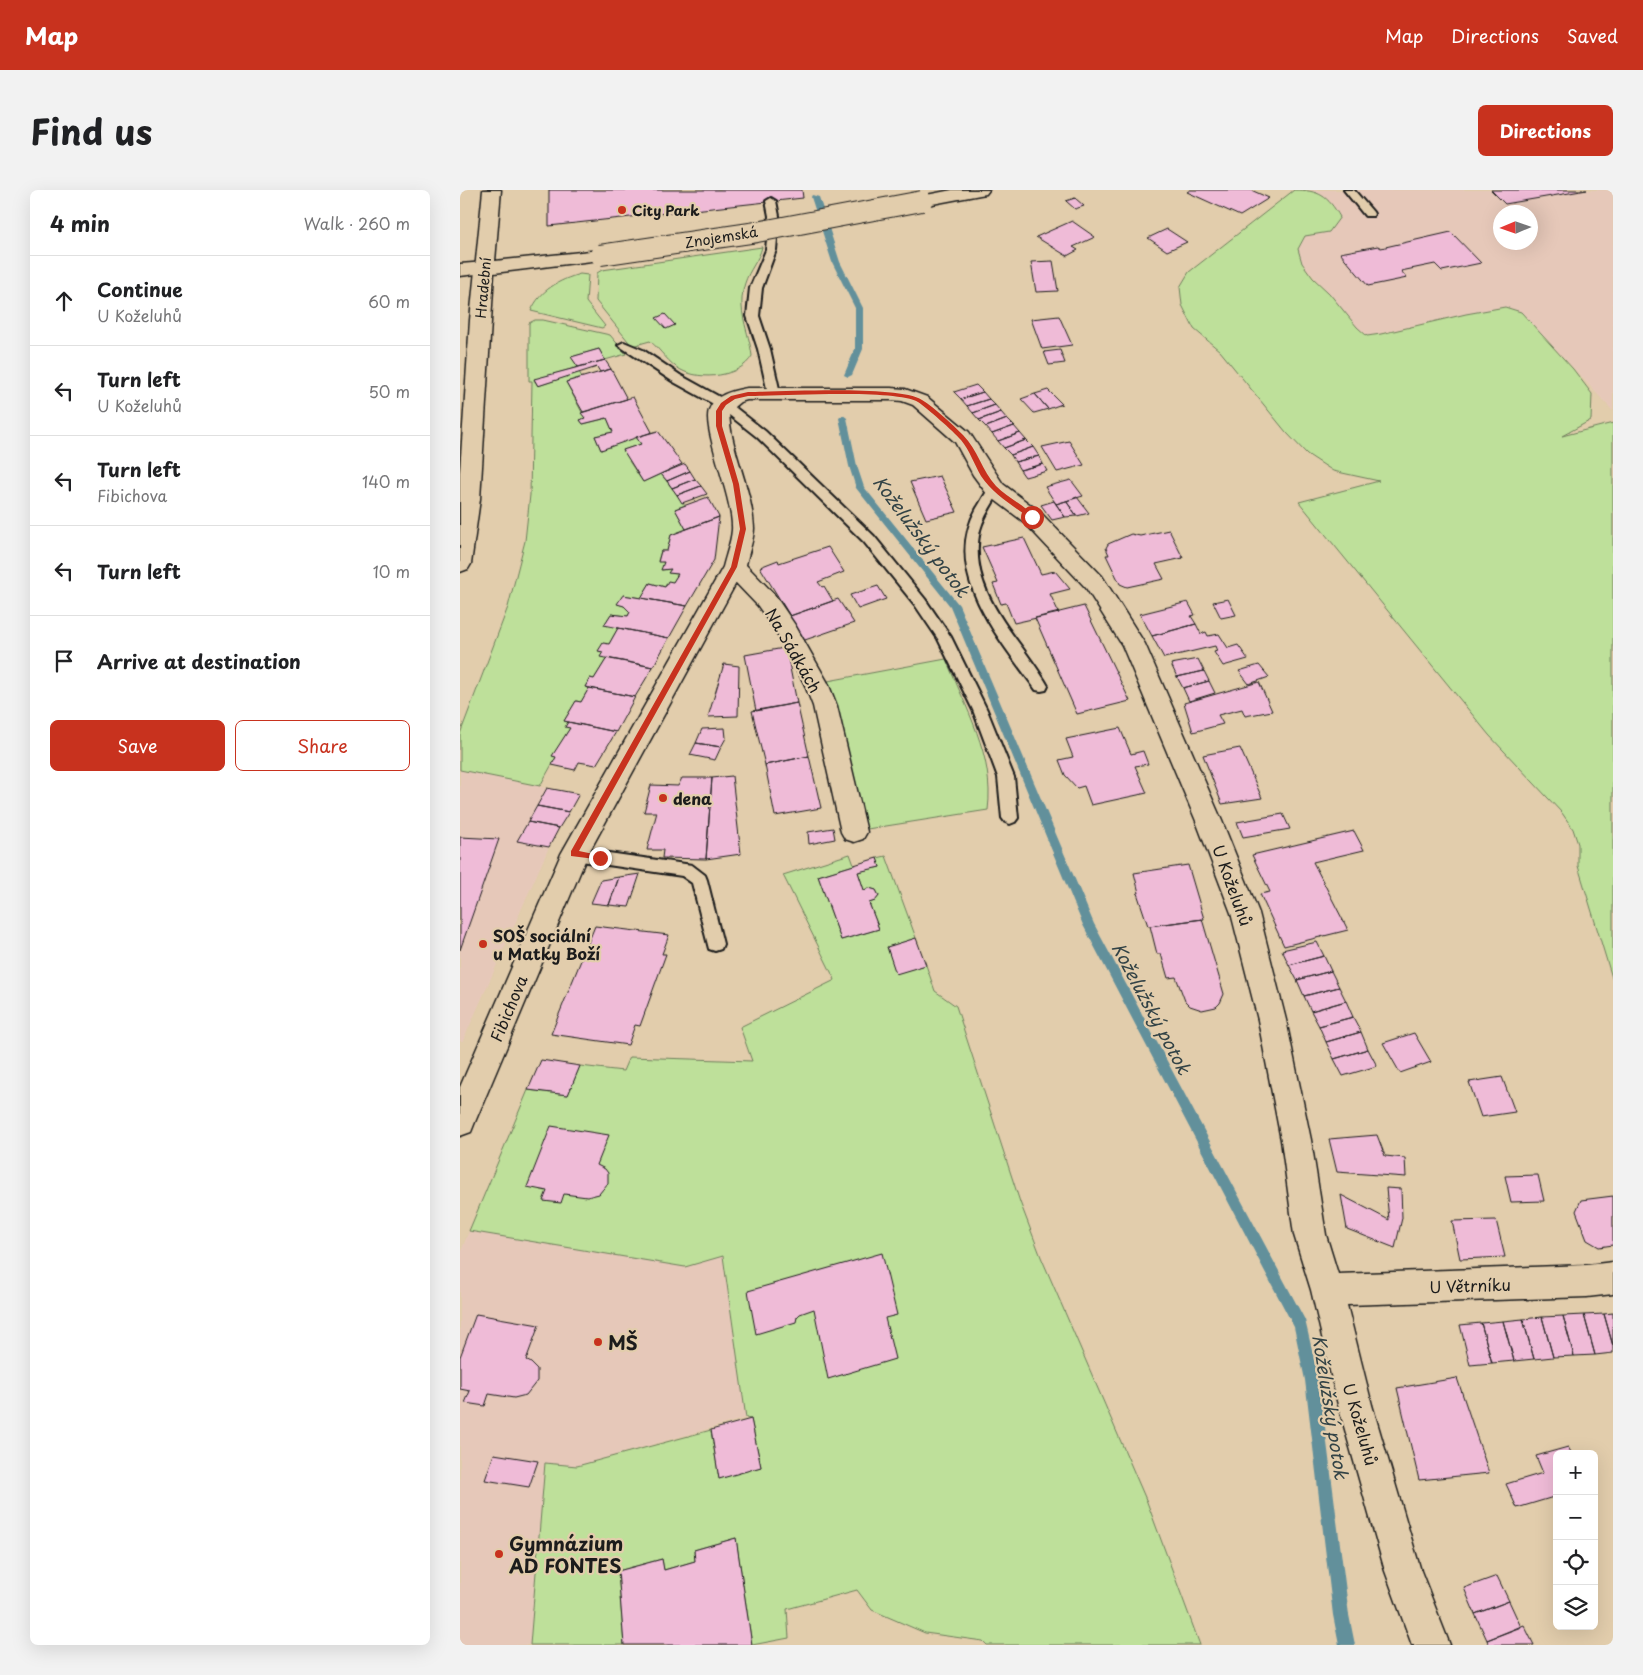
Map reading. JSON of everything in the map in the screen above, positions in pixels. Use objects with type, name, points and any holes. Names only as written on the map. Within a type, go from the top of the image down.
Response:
[{"type":"street","name":"Hradební","points":[[460,564],[469,499],[480,320],[492,190]]},
{"type":"street","name":"Znojemská","points":[[460,270],[600,255],[757,232],[922,201],[957,192],[980,190]]},
{"type":"street","name":"U Koželuhů","points":[[723,404],[733,397],[774,393],[891,394],[920,401],[962,437],[974,455],[984,476],[995,489],[1032,517],[1094,582],[1132,644],[1209,822],[1245,913],[1274,1029],[1296,1140],[1310,1235],[1327,1290],[1355,1405],[1403,1571],[1431,1645]]},
{"type":"street","name":"Fibichova","points":[[460,1122],[471,1070],[574,854],[734,567],[743,529],[736,484],[719,426],[719,411],[723,404]]},
{"type":"street","name":"Na Sádkách","points":[[734,567],[766,600],[787,631],[816,683],[825,706],[854,832]]},
{"type":"street","name":"U Větrníku","points":[[1327,1290],[1587,1281],[1613,1278]]},
{"type":"lane","points":[[1349,190],[1369,214]]},
{"type":"lane","points":[[771,201],[774,216],[771,250],[756,288],[753,316],[764,349],[774,393]]},
{"type":"lane","points":[[624,345],[639,352],[676,378],[723,404],[761,434],[869,539],[920,602],[944,637],[980,710],[1006,777],[1010,818]]},
{"type":"lane","points":[[995,489],[974,529],[971,550],[972,573],[983,602],[1041,686]]},
{"type":"lane","points":[[574,854],[686,870],[699,880],[715,944]]},
{"type":"shaded area","points":[[1308,190],[1613,190],[1613,411],[1521,312],[1505,307],[1368,336],[1357,327],[1302,263],[1298,249],[1305,236],[1329,232],[1313,191]]},
{"type":"shaded area","name":"SOŠ sociální u Matky Boží","points":[[460,770],[547,788],[517,841],[549,847],[463,1041],[460,1041]]},
{"type":"shaded area","name":"MŠ","points":[[469,1231],[685,1267],[723,1256],[746,1418],[577,1466],[545,1463],[530,1645],[460,1645],[460,1254]]},
{"type":"green space","points":[[1294,190],[1310,191],[1322,196],[1327,199],[1340,217],[1329,232],[1305,236],[1298,249],[1302,263],[1313,278],[1367,336],[1505,307],[1521,312],[1573,369],[1592,394],[1591,420],[1562,436],[1613,423],[1613,981],[1578,866],[1578,844],[1573,829],[1562,813],[1489,735],[1299,502],[1379,481],[1333,471],[1307,454],[1286,432],[1220,351],[1194,329],[1182,305],[1180,287],[1189,272]]},
{"type":"green space","points":[[762,247],[745,283],[742,303],[742,312],[752,356],[739,369],[730,373],[709,376],[689,373],[672,364],[650,341],[632,346],[596,301],[597,273],[602,270]]},
{"type":"green space","points":[[580,274],[588,275],[586,302],[605,326],[602,328],[531,311],[540,297],[551,287],[565,279]]},
{"type":"green space","points":[[535,320],[543,320],[610,335],[626,354],[605,360],[599,349],[572,357],[578,367],[534,380],[538,386],[579,372],[582,377],[566,382],[585,418],[580,420],[583,424],[607,418],[613,432],[595,436],[601,450],[636,437],[641,444],[623,450],[643,482],[661,474],[685,505],[675,509],[686,529],[671,535],[667,551],[661,551],[658,561],[664,562],[662,570],[671,569],[669,573],[678,574],[673,582],[665,587],[650,583],[641,598],[623,595],[618,604],[624,606],[630,612],[628,616],[611,614],[604,625],[618,628],[609,644],[599,651],[603,652],[607,658],[594,679],[590,678],[585,687],[589,688],[581,702],[576,701],[564,721],[568,722],[566,727],[570,728],[553,756],[556,757],[540,786],[460,770],[460,734],[508,607],[525,541],[530,495],[532,381],[529,381],[529,323]]},
{"type":"green space","points":[[946,659],[977,732],[983,751],[989,790],[988,810],[867,829],[828,681]]},
{"type":"green space","points":[[850,854],[854,865],[818,876],[841,940],[879,929],[869,903],[875,901],[879,896],[876,890],[869,888],[864,890],[858,872],[880,867],[877,858],[886,856],[916,938],[888,947],[896,973],[926,965],[935,991],[956,1006],[1020,1202],[1041,1257],[1147,1502],[1200,1645],[987,1645],[983,1641],[925,1633],[872,1610],[857,1590],[787,1609],[789,1638],[752,1645],[736,1538],[694,1550],[695,1561],[664,1570],[662,1559],[618,1571],[624,1645],[530,1645],[545,1463],[577,1466],[711,1430],[719,1478],[761,1467],[751,1419],[746,1418],[723,1256],[685,1267],[469,1231],[528,1090],[568,1095],[580,1066],[623,1071],[629,1057],[752,1061],[740,1027],[835,980],[783,875]]},
{"type":"building","name":"City Park","points":[[549,190],[802,190],[803,198],[549,226]]},
{"type":"building","points":[[1190,190],[1251,190],[1269,198],[1240,216],[1187,192]]},
{"type":"building","points":[[1491,190],[1587,190],[1505,204]]},
{"type":"building","points":[[1075,198],[1084,206],[1075,209],[1066,201]]},
{"type":"building","points":[[1072,221],[1095,237],[1073,247],[1078,250],[1067,256],[1036,237]]},
{"type":"building","points":[[1167,229],[1187,242],[1167,251],[1148,238]]},
{"type":"building","points":[[1451,232],[1481,263],[1442,271],[1435,264],[1401,271],[1407,278],[1368,286],[1340,253],[1378,246],[1381,248]]},
{"type":"building","points":[[1053,261],[1058,291],[1036,292],[1031,262]]},
{"type":"building","points":[[665,314],[675,325],[666,329],[656,318]]},
{"type":"building","points":[[1059,316],[1072,345],[1042,349],[1031,319]]},
{"type":"building","points":[[599,349],[605,360],[578,367],[571,357]]},
{"type":"building","points":[[1060,350],[1065,363],[1049,365],[1044,352]]},
{"type":"building","points":[[605,360],[611,369],[600,372],[597,367],[538,386],[534,379]]},
{"type":"building","points":[[611,369],[627,399],[583,412],[566,382]]},
{"type":"building","points":[[976,385],[983,392],[961,399],[954,392]]},
{"type":"building","points":[[1048,390],[1062,404],[1048,409],[1035,394]]},
{"type":"building","points":[[983,392],[989,399],[967,406],[961,399]]},
{"type":"building","points":[[1035,394],[1048,409],[1034,413],[1021,399]]},
{"type":"building","points":[[633,397],[652,432],[601,450],[595,436],[613,432],[607,418],[583,424],[580,420],[585,418],[581,413]]},
{"type":"building","points":[[989,399],[995,405],[973,413],[967,406]]},
{"type":"building","points":[[995,405],[1001,412],[979,420],[973,413]]},
{"type":"building","points":[[1001,412],[1007,419],[986,427],[979,420]]},
{"type":"building","points":[[1007,419],[1014,426],[992,434],[986,427]]},
{"type":"building","points":[[1014,426],[1020,433],[998,441],[992,434]]},
{"type":"building","points":[[658,431],[682,464],[643,482],[623,450],[641,444],[636,437]]},
{"type":"building","points":[[1020,433],[1026,440],[1004,448],[998,441]]},
{"type":"building","points":[[1026,440],[1033,447],[1011,455],[1004,448]]},
{"type":"building","points":[[1069,441],[1084,465],[1057,472],[1042,447]]},
{"type":"building","points":[[1033,447],[1039,456],[1015,462],[1011,455]]},
{"type":"building","points":[[1039,456],[1043,464],[1020,470],[1015,462]]},
{"type":"building","points":[[685,464],[690,471],[667,481],[661,474]]},
{"type":"building","points":[[1043,464],[1047,471],[1025,477],[1020,470]]},
{"type":"building","points":[[690,471],[695,479],[672,488],[667,481]]},
{"type":"building","points":[[940,476],[957,512],[926,519],[910,482]]},
{"type":"building","points":[[695,479],[701,486],[677,495],[672,488]]},
{"type":"building","points":[[1071,480],[1083,496],[1056,504],[1045,487]]},
{"type":"building","points":[[701,486],[707,494],[682,503],[677,495]]},
{"type":"building","points":[[708,497],[719,517],[686,529],[675,509]]},
{"type":"building","points":[[1077,497],[1089,513],[1077,516],[1066,501]]},
{"type":"building","points":[[1054,501],[1065,517],[1052,520],[1041,505]]},
{"type":"building","points":[[1066,501],[1077,516],[1065,517],[1056,504]]},
{"type":"building","points":[[719,517],[714,560],[687,606],[641,598],[650,583],[665,587],[668,581],[673,582],[678,574],[668,573],[671,569],[661,570],[664,562],[658,562],[661,551],[667,551],[671,535]]},
{"type":"building","points":[[1169,530],[1183,558],[1156,564],[1164,579],[1127,587],[1120,584],[1106,555],[1109,555],[1106,548],[1108,544],[1131,534],[1140,536]]},
{"type":"building","points":[[1024,538],[1041,574],[1055,571],[1070,589],[1050,594],[1059,613],[1014,623],[1006,603],[1001,604],[993,584],[998,583],[982,547]]},
{"type":"building","points":[[828,547],[844,572],[818,582],[822,587],[824,586],[833,601],[790,616],[760,567],[778,560],[779,563]]},
{"type":"building","points":[[878,586],[886,599],[858,609],[850,595]]},
{"type":"building","points":[[623,595],[687,606],[669,638],[604,625],[611,614],[628,616],[630,612],[624,606],[617,604]]},
{"type":"building","points":[[838,599],[854,623],[802,641],[787,617]]},
{"type":"building","points":[[1228,599],[1236,615],[1221,618],[1213,602]]},
{"type":"building","points":[[1188,602],[1195,615],[1191,616],[1196,624],[1152,636],[1140,614]]},
{"type":"building","points":[[1084,606],[1130,701],[1077,714],[1035,618]]},
{"type":"building","points":[[1196,624],[1201,634],[1206,632],[1208,636],[1219,634],[1228,648],[1238,645],[1248,659],[1223,666],[1214,652],[1217,651],[1215,646],[1164,658],[1152,636]]},
{"type":"building","points":[[618,628],[669,638],[653,667],[600,657],[603,652],[598,651],[603,643],[609,644]]},
{"type":"building","points":[[784,648],[787,653],[797,703],[756,711],[745,655]]},
{"type":"building","points":[[607,658],[653,667],[635,697],[585,687],[590,678],[594,679]]},
{"type":"building","points":[[1198,659],[1204,671],[1177,677],[1171,664]]},
{"type":"building","points":[[724,664],[739,666],[738,716],[708,717]]},
{"type":"building","points":[[1259,665],[1269,677],[1249,684],[1239,671]]},
{"type":"building","points":[[1204,671],[1209,681],[1183,688],[1177,677]]},
{"type":"building","points":[[1209,681],[1215,693],[1189,701],[1183,688]]},
{"type":"building","points":[[1259,682],[1272,711],[1245,716],[1242,709],[1218,715],[1223,724],[1193,732],[1184,703]]},
{"type":"building","points":[[589,688],[635,697],[616,732],[564,721],[576,701],[581,702]]},
{"type":"building","points":[[797,703],[809,756],[765,765],[752,711]]},
{"type":"building","points":[[568,722],[616,732],[596,765],[579,762],[575,770],[552,765],[556,757],[552,756],[570,728],[565,727]]},
{"type":"building","points":[[725,728],[726,738],[721,747],[696,743],[702,729]]},
{"type":"building","points":[[1120,728],[1131,754],[1143,751],[1148,764],[1135,766],[1147,793],[1091,805],[1084,786],[1077,788],[1065,775],[1059,760],[1073,757],[1066,739]]},
{"type":"building","points":[[696,743],[721,747],[715,760],[690,755]]},
{"type":"building","points":[[1240,748],[1262,798],[1222,804],[1203,755]]},
{"type":"building","points":[[809,756],[821,808],[775,816],[765,765]]},
{"type":"building","points":[[732,776],[741,854],[706,859],[712,778]]},
{"type":"building","points":[[682,778],[712,778],[706,859],[662,858],[663,850],[647,850],[657,812],[644,812],[651,785],[678,786]]},
{"type":"building","points":[[547,788],[579,794],[569,812],[537,806]]},
{"type":"building","points":[[537,806],[569,812],[559,828],[528,822]]},
{"type":"building","points":[[1283,814],[1290,829],[1243,837],[1237,822]]},
{"type":"building","points":[[528,822],[559,828],[549,847],[517,841]]},
{"type":"building","points":[[833,828],[835,839],[809,844],[808,832]]},
{"type":"building","points":[[1354,831],[1364,850],[1313,862],[1348,930],[1284,946],[1260,894],[1270,892],[1252,855]]},
{"type":"building","points":[[460,837],[499,839],[460,950]]},
{"type":"building","points":[[877,858],[880,867],[858,872],[864,890],[869,888],[876,890],[879,896],[875,901],[869,903],[879,929],[841,940],[818,876]]},
{"type":"building","points":[[1188,865],[1204,919],[1148,926],[1137,893],[1139,893],[1134,873]]},
{"type":"building","points":[[640,874],[629,907],[609,905],[619,877]]},
{"type":"building","points":[[619,877],[609,905],[591,903],[601,880]]},
{"type":"building","points":[[1202,919],[1224,994],[1216,1007],[1202,1010],[1190,1006],[1185,1001],[1176,977],[1168,978],[1161,954],[1157,954],[1150,926]]},
{"type":"building","points":[[595,926],[669,935],[662,954],[666,954],[640,1026],[635,1025],[628,1045],[551,1034]]},
{"type":"building","points":[[916,938],[926,965],[896,974],[887,947]]},
{"type":"building","points":[[1317,942],[1324,956],[1289,965],[1282,950]]},
{"type":"building","points":[[1324,956],[1331,971],[1297,980],[1289,965]]},
{"type":"building","points":[[1331,971],[1339,987],[1304,996],[1297,980]]},
{"type":"building","points":[[1339,987],[1346,1001],[1311,1011],[1304,996]]},
{"type":"building","points":[[1346,1001],[1353,1017],[1319,1026],[1311,1011]]},
{"type":"building","points":[[1353,1017],[1361,1032],[1326,1042],[1319,1026]]},
{"type":"building","points":[[1361,1032],[1368,1049],[1334,1059],[1326,1042]]},
{"type":"building","points":[[1414,1033],[1431,1062],[1400,1073],[1383,1043]]},
{"type":"building","points":[[1368,1049],[1377,1066],[1343,1076],[1334,1059]]},
{"type":"building","points":[[541,1060],[580,1066],[568,1095],[528,1090]]},
{"type":"building","points":[[1502,1077],[1515,1112],[1481,1117],[1469,1082]]},
{"type":"building","points":[[551,1126],[609,1135],[597,1165],[608,1173],[608,1183],[599,1194],[587,1197],[564,1194],[561,1203],[543,1201],[547,1191],[527,1187]]},
{"type":"building","points":[[1377,1135],[1385,1156],[1405,1158],[1406,1177],[1337,1172],[1329,1139]]},
{"type":"building","points":[[1538,1175],[1544,1201],[1511,1202],[1505,1176]]},
{"type":"building","points":[[1386,1188],[1401,1189],[1402,1218],[1395,1248],[1347,1229],[1341,1195],[1389,1220]]},
{"type":"building","points":[[1613,1196],[1613,1245],[1599,1247],[1587,1240],[1576,1211],[1581,1200]]},
{"type":"building","points":[[1496,1220],[1505,1257],[1460,1259],[1452,1221]]},
{"type":"building","points":[[882,1253],[897,1315],[885,1318],[895,1359],[828,1379],[814,1309],[800,1314],[796,1322],[756,1334],[748,1291]]},
{"type":"building","points":[[1613,1313],[1613,1346],[1604,1314]]},
{"type":"building","points":[[476,1314],[539,1325],[526,1360],[537,1369],[537,1381],[526,1395],[514,1398],[489,1394],[485,1406],[465,1403],[470,1391],[460,1389],[460,1357]]},
{"type":"building","points":[[1604,1314],[1613,1346],[1613,1353],[1595,1355],[1584,1315]]},
{"type":"building","points":[[1584,1315],[1595,1355],[1574,1356],[1563,1316]]},
{"type":"building","points":[[1563,1316],[1574,1356],[1553,1357],[1542,1317]]},
{"type":"building","points":[[1542,1317],[1553,1357],[1534,1359],[1523,1319]]},
{"type":"building","points":[[1523,1319],[1534,1359],[1514,1361],[1503,1321]]},
{"type":"building","points":[[1503,1321],[1514,1361],[1492,1363],[1481,1323]]},
{"type":"building","points":[[1481,1323],[1492,1363],[1470,1365],[1460,1325]]},
{"type":"building","points":[[1457,1378],[1489,1473],[1419,1480],[1397,1388]]},
{"type":"building","points":[[751,1419],[761,1467],[719,1479],[711,1430]]},
{"type":"building","points":[[1568,1447],[1570,1450],[1557,1450]]},
{"type":"building","points":[[1553,1451],[1553,1497],[1517,1508],[1506,1484],[1543,1473],[1536,1456]]},
{"type":"building","points":[[494,1454],[538,1461],[529,1487],[485,1480]]},
{"type":"building","points":[[736,1538],[752,1645],[624,1645],[618,1571],[662,1559],[664,1570],[695,1561],[694,1550]]},
{"type":"building","points":[[1497,1576],[1509,1601],[1475,1614],[1464,1588]]},
{"type":"building","points":[[1509,1601],[1521,1627],[1487,1640],[1475,1614]]},
{"type":"building","points":[[1524,1625],[1534,1645],[1489,1645],[1487,1640]]},
{"type":"waterway","name":"Koželužský potok","points":[[815,197],[836,262],[859,308],[859,349],[848,375]]},
{"type":"waterway","name":"Koželužský potok","points":[[843,418],[853,466],[860,488],[954,605],[1089,925],[1300,1325],[1312,1380],[1341,1615],[1347,1645]]},
{"type":"place","name":"City Park","points":[[622,210]]},
{"type":"place","name":"dena","points":[[663,798]]},
{"type":"place","name":"SOŠ sociální u Matky Boží","points":[[483,944]]},
{"type":"place","name":"MŠ","points":[[598,1342]]},
{"type":"place","name":"Gymnázium AD FONTES","points":[[499,1554]]},
{"type":"route","points":[[600,858],[574,854],[734,567],[743,529],[736,484],[719,426],[719,411],[723,404],[733,397],[748,394],[774,393],[891,394],[920,401],[962,437],[974,455],[984,476],[995,489],[1032,517]]}]
